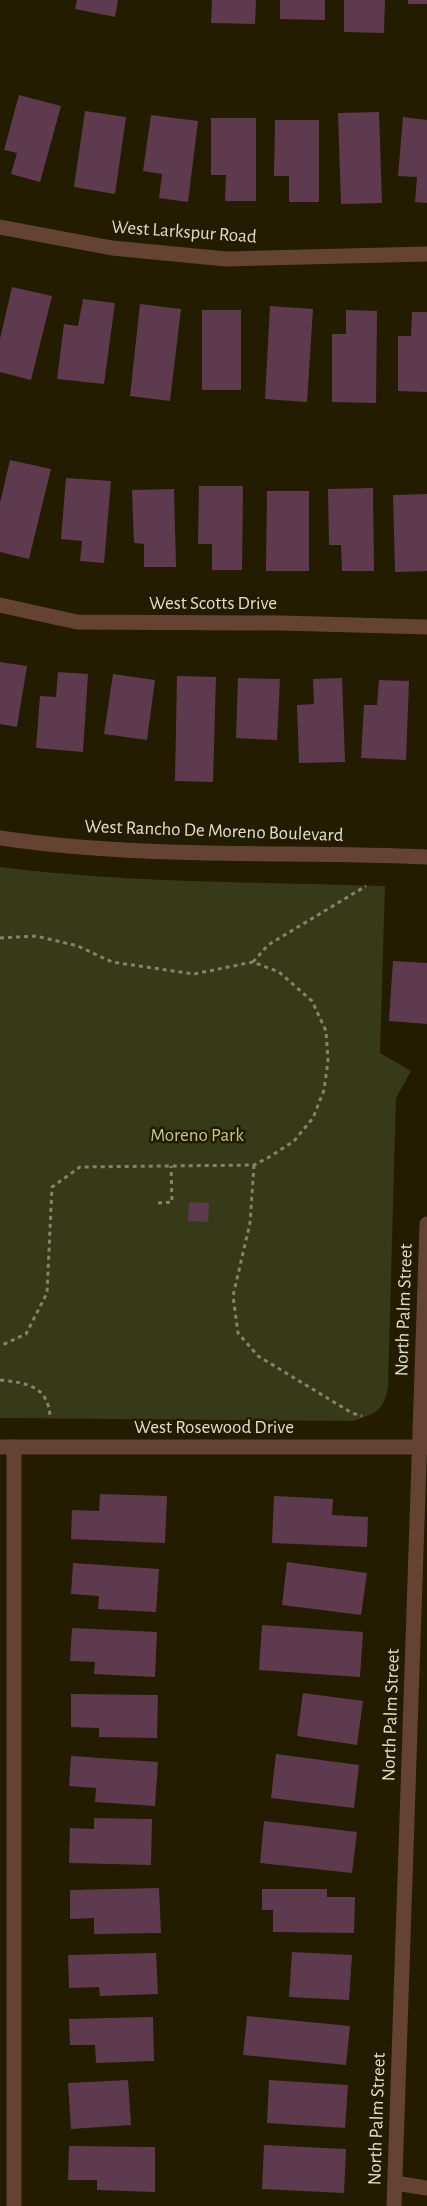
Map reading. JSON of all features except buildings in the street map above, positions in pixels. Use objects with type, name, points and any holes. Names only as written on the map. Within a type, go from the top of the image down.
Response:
[{"type":"street","name":"West Larkspur Road","points":[[0,227],[112,248],[226,259],[427,254]]},
{"type":"street","name":"West Scotts Drive","points":[[0,605],[77,622],[281,623],[427,627]]},
{"type":"street","name":"West Rancho De Moreno Boulevard","points":[[0,838],[48,845],[131,851],[427,857]]},
{"type":"street","name":"North Palm Street","points":[[394,2206],[424,1447],[427,1224]]},
{"type":"street","name":"West Rosewood Drive","points":[[7,1447],[424,1447]]},
{"type":"street","points":[[7,1447],[7,2190],[14,2206]]},
{"type":"street","points":[[395,2183],[427,2188]]},
{"type":"path","points":[[253,962],[276,940],[366,886]]},
{"type":"path","points":[[0,938],[36,936],[78,946],[112,962],[194,974],[253,962],[280,972],[312,1001],[326,1031],[328,1061],[324,1090],[312,1118],[294,1141],[254,1165],[80,1167],[52,1187],[47,1293],[26,1334],[0,1346]]},
{"type":"path","points":[[254,1165],[250,1223],[233,1296],[238,1333],[258,1356],[352,1413],[362,1416]]},
{"type":"path","points":[[158,1202],[172,1202],[172,1166]]},
{"type":"path","points":[[0,1380],[22,1382],[43,1393],[50,1405],[50,1418]]},
{"type":"green space","name":"Moreno Park","points":[[0,867],[144,879],[385,886],[380,1053],[411,1071],[396,1098],[388,1387],[384,1402],[374,1413],[354,1421],[0,1418]]}]
